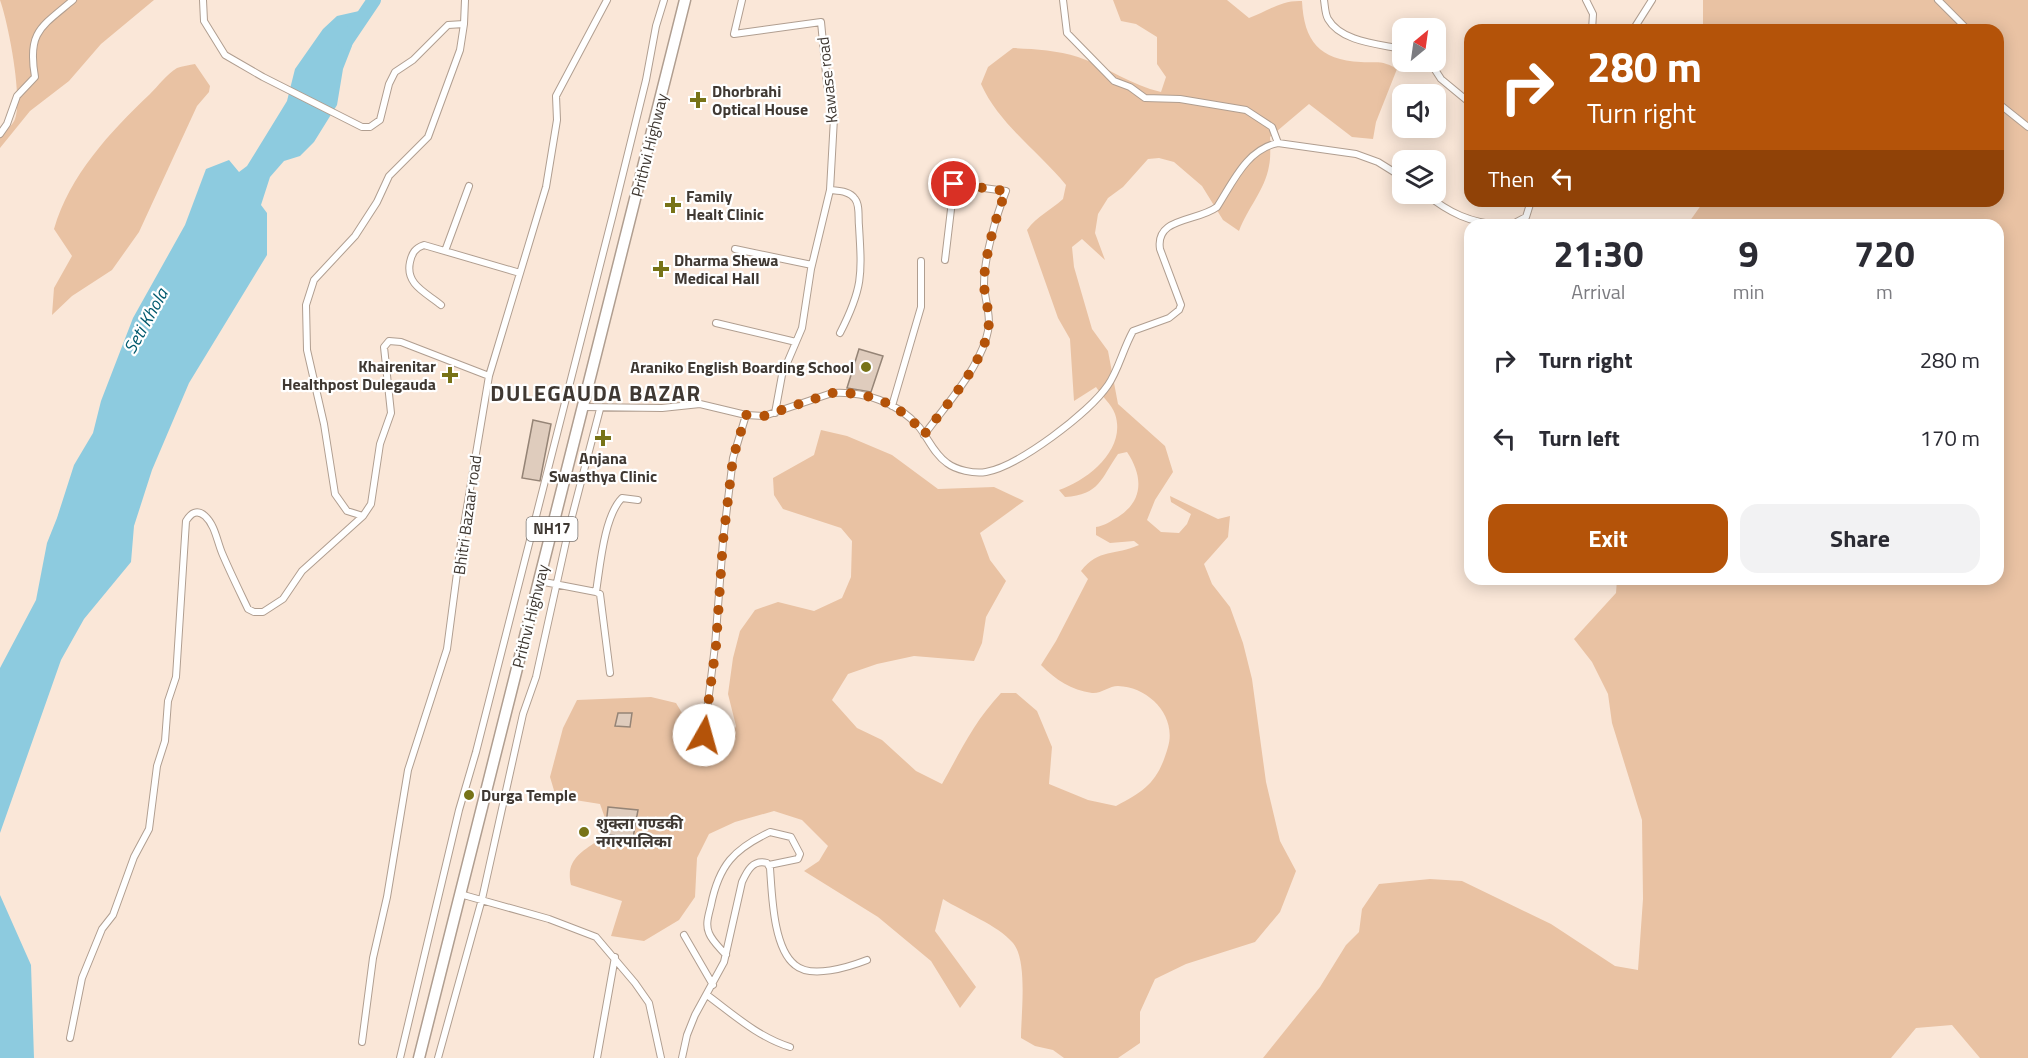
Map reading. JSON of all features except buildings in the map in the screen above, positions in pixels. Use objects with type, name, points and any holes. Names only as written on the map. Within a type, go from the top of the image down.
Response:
[{"type":"highway","name":"Prithvi Highway","points":[[419,1058],[685,0]]},
{"type":"street","points":[[0,135],[7,124],[17,96],[35,77],[31,55],[33,42],[41,26],[73,0]]},
{"type":"street","points":[[203,0],[204,21],[225,55],[351,123],[370,127],[380,120],[388,84],[395,72],[412,60],[448,25],[464,24]]},
{"type":"street","points":[[363,516],[347,511],[335,495],[324,424],[307,350],[306,305],[314,280],[355,236],[377,202],[389,176],[428,137],[460,50],[465,0]]},
{"type":"street","name":"Bhitri Bazaar road","points":[[362,1042],[372,958],[387,897],[408,770],[447,649],[464,522],[489,376],[546,187],[557,120],[556,96],[607,0]]},
{"type":"street","points":[[400,1058],[459,810],[482,731],[595,286],[664,0]]},
{"type":"street","name":"Kawase road","points":[[742,0],[734,34],[821,22],[827,84],[834,118],[830,189]]},
{"type":"street","points":[[1063,0],[1067,33],[1114,81],[1130,87],[1145,98],[1180,99],[1246,110],[1272,127],[1278,143]]},
{"type":"street","points":[[1324,0],[1326,17],[1336,30],[1358,39],[1392,47]]},
{"type":"street","points":[[1586,0],[1593,14],[1592,24]]},
{"type":"street","points":[[1637,24],[1652,0]]},
{"type":"street","points":[[1938,0],[1962,24]]},
{"type":"street","points":[[1436,72],[1441,79],[1464,98]]},
{"type":"street","points":[[2004,108],[2028,127]]},
{"type":"street","points":[[584,407],[663,408],[700,404],[746,415],[764,416],[832,393],[843,392],[873,398],[892,406],[918,425],[947,464],[967,471],[984,472],[1024,456],[1080,415],[1108,386],[1121,353],[1133,331],[1164,321],[1179,310],[1181,305],[1178,294],[1160,249],[1159,242],[1163,229],[1169,224],[1208,213],[1217,207],[1254,153],[1266,145],[1278,143],[1356,154],[1378,162],[1392,171]]},
{"type":"street","points":[[924,435],[971,369],[986,339],[990,312],[984,285],[995,219],[1006,191],[954,184],[945,260]]},
{"type":"street","points":[[445,251],[469,186]]},
{"type":"street","points":[[775,413],[783,375],[805,315],[812,265],[830,189],[850,193],[857,201],[860,236],[861,278],[857,297],[840,333]]},
{"type":"street","points":[[1439,204],[1448,211],[1469,219]]},
{"type":"street","points":[[441,305],[424,295],[413,282],[409,268],[411,254],[417,247],[424,244],[520,273]]},
{"type":"street","points":[[735,249],[812,265]]},
{"type":"street","points":[[892,406],[921,307],[921,261]]},
{"type":"street","points":[[716,323],[796,342]]},
{"type":"street","points":[[70,1038],[82,978],[102,929],[113,915],[134,857],[148,829],[157,766],[165,741],[168,701],[176,677],[186,521],[196,512],[202,513],[211,522],[222,553],[248,609],[263,612],[284,599],[302,572],[363,516],[371,504],[380,444],[391,413],[384,347],[389,341],[401,342],[489,376]]},
{"type":"street","points":[[438,1058],[482,899],[523,714],[536,676],[600,409]]},
{"type":"street","points":[[704,735],[716,646],[723,541],[733,458],[746,415]]},
{"type":"street","points":[[596,592],[603,550],[615,506],[622,498],[638,500]]},
{"type":"street","points":[[539,581],[596,592],[602,600],[603,636],[610,673]]},
{"type":"street","points":[[682,1058],[691,1025],[726,956],[738,895],[747,870],[755,863],[763,861],[769,865],[798,859],[800,854],[791,837],[770,832],[753,840],[726,862],[718,877],[706,926],[709,936],[726,956]]},
{"type":"street","points":[[769,865],[778,935],[795,966],[807,970],[841,970],[867,960]]},
{"type":"street","points":[[460,894],[549,919],[596,937],[615,957],[649,1003],[661,1058]]},
{"type":"street","points":[[684,935],[713,985]]},
{"type":"street","points":[[597,1058],[615,957]]},
{"type":"street","points":[[707,995],[757,1033],[790,1047]]},
{"type":"shaded area","points":[[0,0],[154,0],[101,44],[69,81],[30,111],[0,148],[0,136],[15,119],[17,95],[7,25]]},
{"type":"shaded area","points":[[1113,0],[1227,0],[1249,18],[1281,4],[1302,1],[1306,27],[1316,46],[1334,57],[1346,60],[1384,63],[1392,66],[1392,72],[1396,72],[1376,122],[1373,139],[1352,137],[1309,104],[1270,137],[1267,175],[1239,231],[1223,220],[1202,186],[1174,162],[1159,158],[1148,159],[1123,187],[1108,198],[1098,214],[1095,233],[1105,260],[1082,239],[1072,247],[1074,267],[1092,329],[1108,351],[1118,404],[1165,446],[1173,472],[1155,500],[1147,520],[1161,532],[1179,533],[1187,524],[1191,514],[1171,502],[1170,496],[1218,519],[1230,516],[1228,537],[1204,564],[1212,584],[1230,607],[1243,643],[1252,679],[1266,782],[1280,841],[1296,871],[1280,912],[1255,942],[1186,964],[1155,979],[1140,1012],[1140,1043],[1118,1058],[1064,1058],[1053,1050],[1035,1046],[1021,1038],[1022,975],[1018,951],[1007,936],[999,930],[943,899],[935,931],[976,987],[960,1008],[931,961],[878,917],[804,871],[819,861],[828,846],[802,820],[774,811],[735,822],[709,834],[697,858],[695,897],[679,920],[644,941],[611,936],[622,901],[571,885],[570,869],[573,862],[581,852],[600,839],[606,821],[600,804],[556,797],[550,777],[563,728],[577,700],[651,697],[676,703],[699,741],[717,748],[731,738],[736,726],[728,694],[733,658],[740,631],[755,610],[778,602],[814,611],[842,598],[851,577],[852,541],[841,528],[783,509],[774,495],[773,478],[814,455],[821,430],[847,436],[892,455],[938,489],[994,487],[1024,501],[980,533],[990,560],[1006,581],[986,617],[982,643],[974,661],[914,656],[877,664],[848,674],[832,700],[857,728],[882,740],[916,771],[942,784],[968,737],[991,704],[1001,693],[1016,693],[1037,711],[1052,747],[1049,784],[1088,800],[1116,806],[1143,790],[1160,769],[1170,736],[1164,714],[1150,698],[1140,692],[1118,686],[1095,693],[1084,692],[1058,680],[1041,665],[1088,579],[1081,571],[1094,559],[1139,545],[1134,541],[1110,543],[1096,535],[1096,527],[1118,517],[1133,503],[1138,479],[1127,452],[1118,454],[1103,478],[1086,493],[1065,497],[1059,490],[1093,471],[1110,451],[1117,427],[1115,414],[1096,387],[1074,401],[1070,339],[1058,318],[1027,230],[1063,199],[1066,185],[1008,125],[981,84],[988,67],[1013,48],[1037,49],[1078,57],[1139,85],[1161,92],[1166,77],[1157,64],[1157,37],[1136,24],[1121,21]]},
{"type":"shaded area","points":[[1703,0],[2028,0],[2028,1058],[1980,1058],[1952,1025],[1916,1028],[1891,1058],[1263,1058],[1320,987],[1346,945],[1359,932],[1362,909],[1379,884],[1430,879],[1462,881],[1551,924],[1615,966],[1638,970],[1643,899],[1642,820],[1612,723],[1608,694],[1592,662],[1574,639],[1616,593],[1617,585],[2004,585],[2004,219],[1691,219],[1700,207],[2004,207],[2004,24],[1703,24]]},
{"type":"shaded area","points":[[195,64],[210,86],[209,92],[197,106],[139,232],[112,270],[72,296],[52,315],[54,288],[72,256],[54,229],[70,191],[106,140],[166,77],[177,68]]},
{"type":"water","points":[[368,9],[355,28],[352,46],[343,69],[337,105],[314,142],[300,156],[284,161],[270,177],[261,205],[267,213],[267,255],[189,383],[152,470],[134,526],[131,562],[84,619],[61,660],[0,833],[0,668],[36,600],[47,543],[74,465],[93,433],[101,401],[133,318],[185,225],[206,169],[229,160],[239,172],[247,166],[287,101],[295,69],[323,29],[337,16]]},
{"type":"water","points":[[0,895],[31,965],[34,1058],[0,1058]]},
{"type":"waterway","name":"Seti Khola","points":[[345,43],[374,0]]},
{"type":"place","name":"Dhorbrahi Optical House","points":[[698,100]]},
{"type":"place","name":"Family Healt Clinic","points":[[673,205]]},
{"type":"place","name":"Dharma Shewa Medical Hall","points":[[661,269]]},
{"type":"place","name":"Araniko English Boarding School","points":[[866,367]]},
{"type":"place","name":"Khairenitar Healthpost Dulegauda","points":[[450,375]]},
{"type":"place","name":"Anjana Swasthya Clinic","points":[[603,438]]},
{"type":"place","name":"Durga Temple","points":[[469,795]]},
{"type":"place","name":"शुक्ला गण्डकी नगरपालिका","points":[[584,832]]},
{"type":"district","name":"DULEGAUDA BAZAR","points":[[596,393]]},
{"type":"route","points":[[704,735],[716,646],[723,541],[733,458],[746,415],[764,416],[832,393],[843,392],[873,398],[892,406],[918,425],[924,435],[971,369],[986,339],[990,312],[984,285],[995,219],[1006,191],[954,184]]}]
